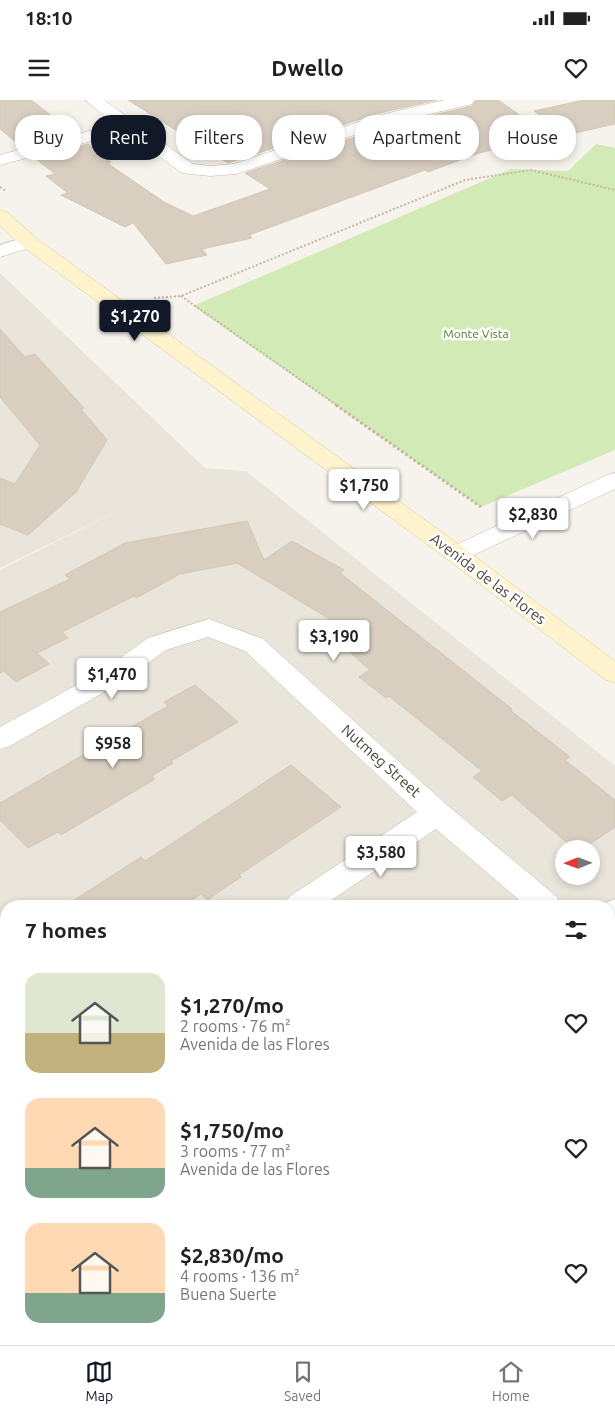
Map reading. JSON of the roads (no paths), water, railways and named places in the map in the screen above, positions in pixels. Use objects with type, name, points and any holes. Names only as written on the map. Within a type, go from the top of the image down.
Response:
[{"type":"main road","name":"Avenida de las Flores","points":[[0,216],[30,242],[456,554],[615,674]]},
{"type":"street","points":[[93,100],[113,115]]},
{"type":"street","points":[[166,153],[188,169],[210,171],[236,169],[386,119],[466,100]]},
{"type":"street","points":[[0,160],[91,136]]},
{"type":"street","points":[[0,252],[30,242]]},
{"type":"street","points":[[456,554],[615,480]]},
{"type":"street","name":"Nutmeg Street","points":[[0,738],[111,677],[157,644],[209,628],[254,645],[437,812],[539,900]]},
{"type":"street","points":[[309,900],[437,812]]},
{"type":"park label","name":"Monte Vista","points":[[476,334]]}]
